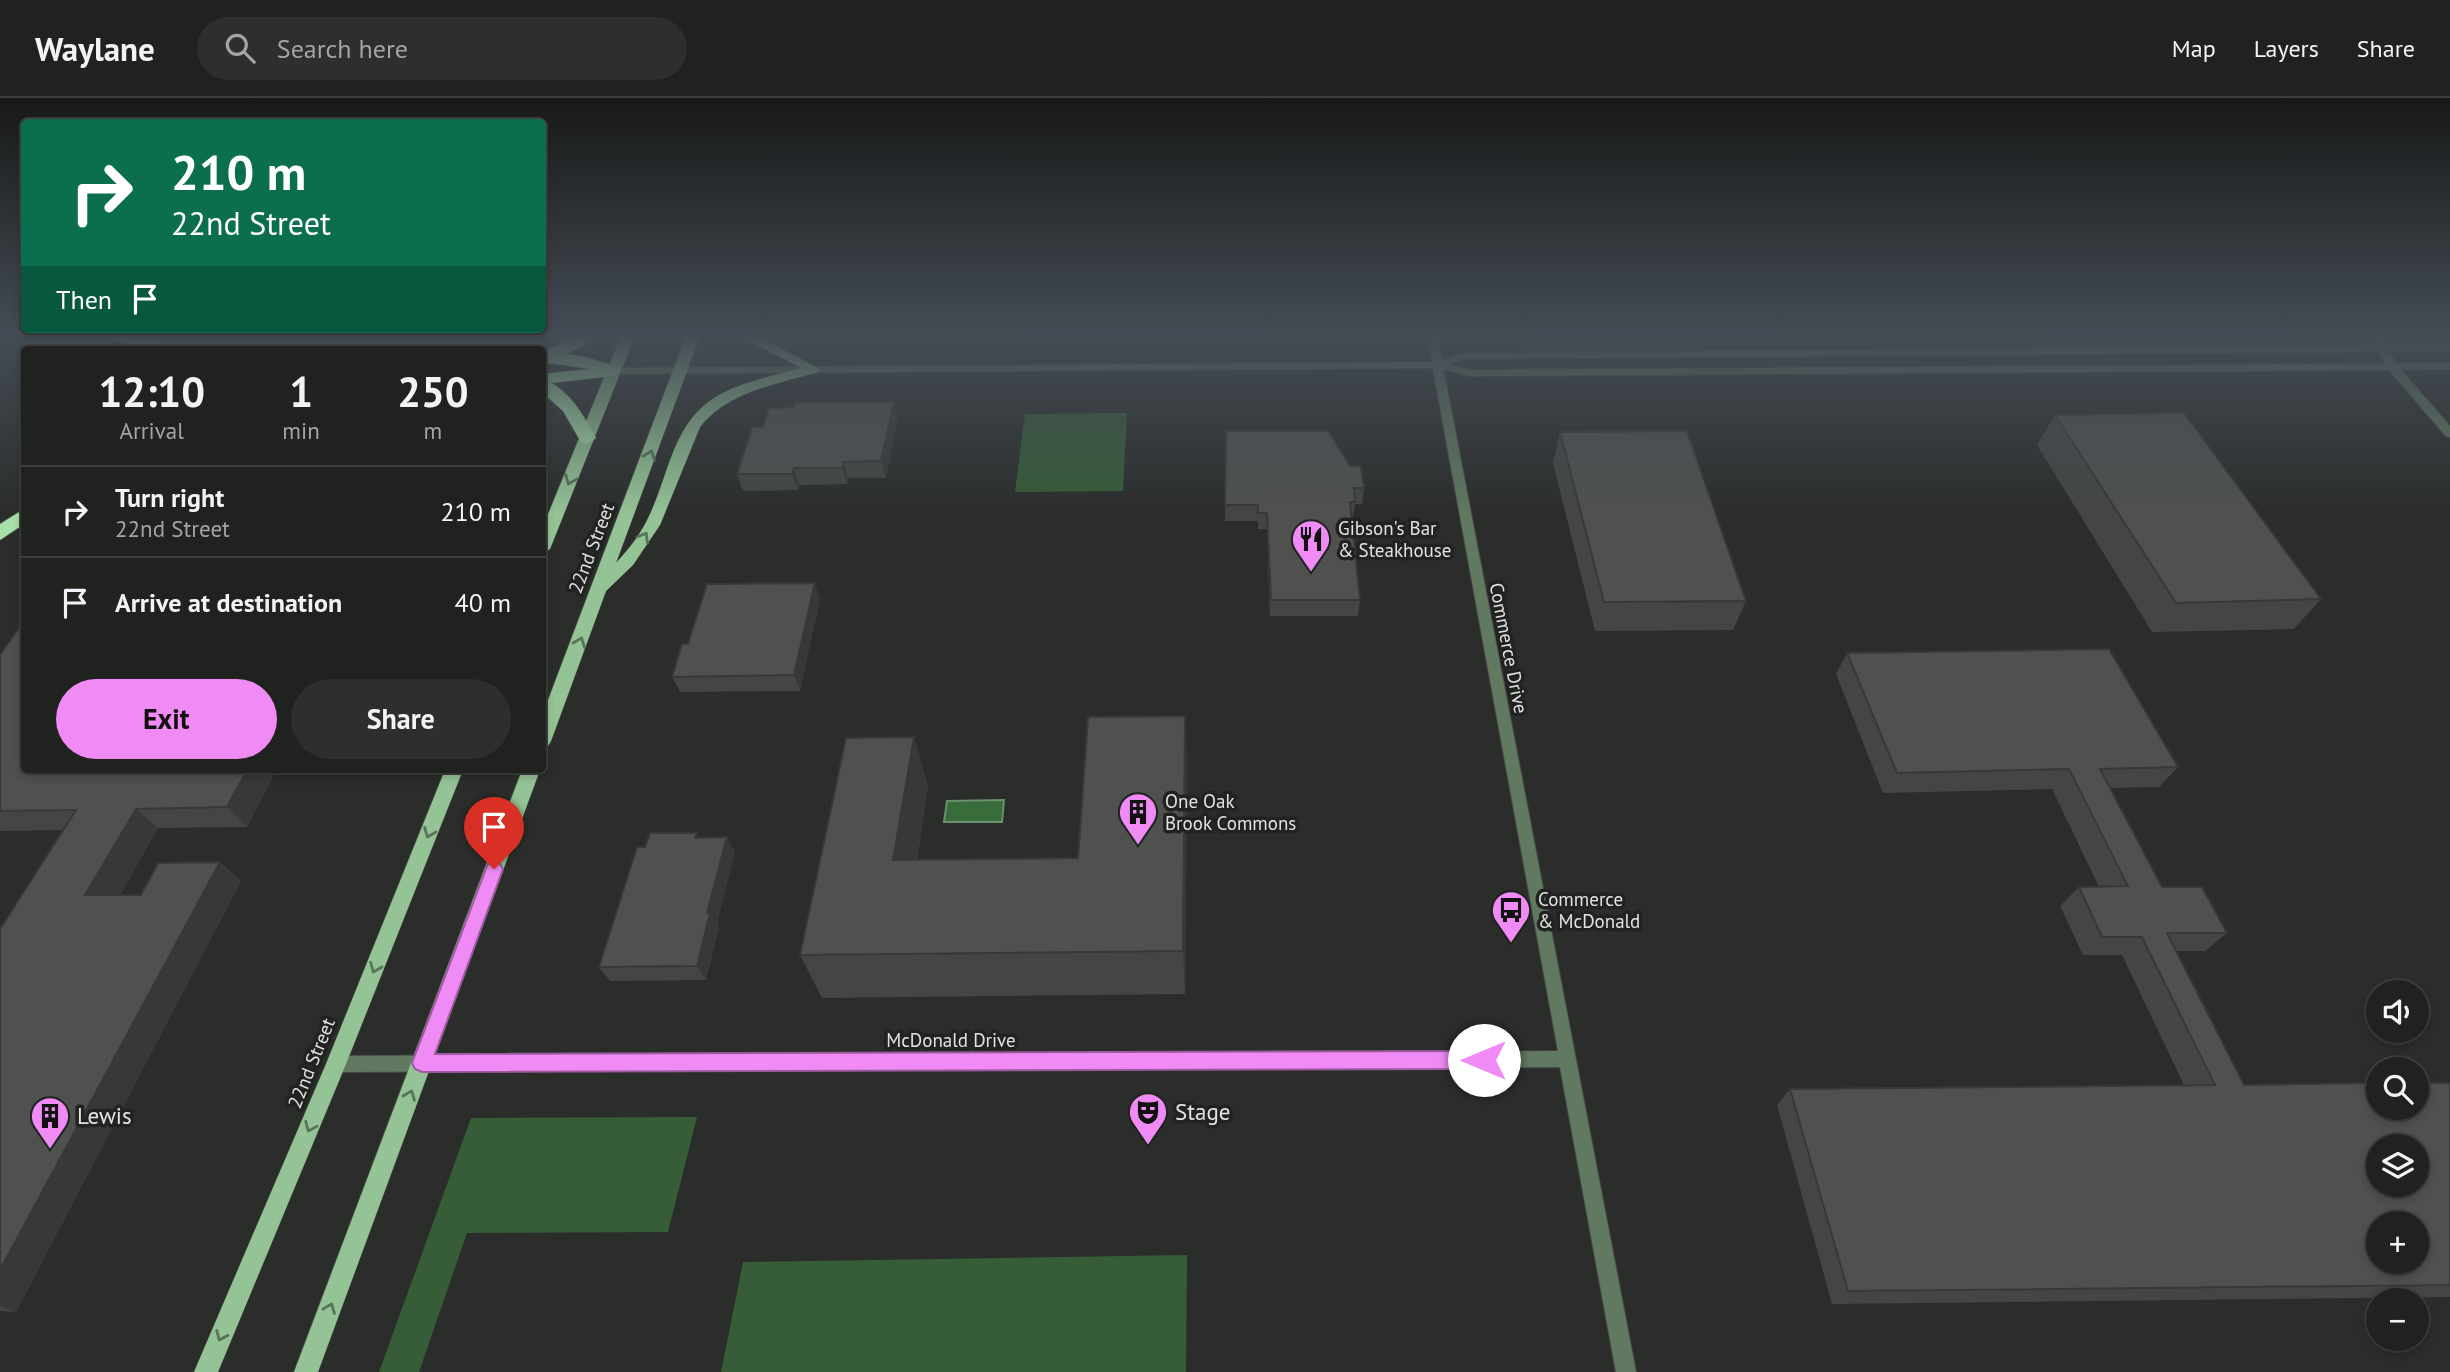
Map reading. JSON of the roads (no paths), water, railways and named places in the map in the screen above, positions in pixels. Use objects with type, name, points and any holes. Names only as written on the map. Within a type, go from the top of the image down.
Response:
[{"type":"highway","points":[[558,395],[569,406],[587,438]]},
{"type":"highway","points":[[0,534],[21,516]]},
{"type":"main road","points":[[546,539],[604,395]]},
{"type":"main road","name":"22nd Street","points":[[546,731],[672,395]]},
{"type":"main road","points":[[601,588],[631,560],[658,513],[681,447],[694,424],[715,403],[730,395]]},
{"type":"main road","name":"22nd Street","points":[[206,1372],[336,1064],[453,773]]},
{"type":"main road","points":[[306,1372],[530,773]]},
{"type":"street","name":"Commerce Drive","points":[[1443,395],[1626,1372]]},
{"type":"street","points":[[2418,395],[2450,433]]},
{"type":"street","name":"McDonald Drive","points":[[336,1064],[1566,1059]]},
{"type":"place","name":"Gibson's Bar & Steakhouse","points":[[1311,573]]},
{"type":"place","name":"One Oak Brook Commons","points":[[1138,846]]},
{"type":"place","name":"Commerce & McDonald","points":[[1511,944]]},
{"type":"place","name":"Stage","points":[[1148,1146]]},
{"type":"place","name":"Lewis","points":[[50,1150]]}]
